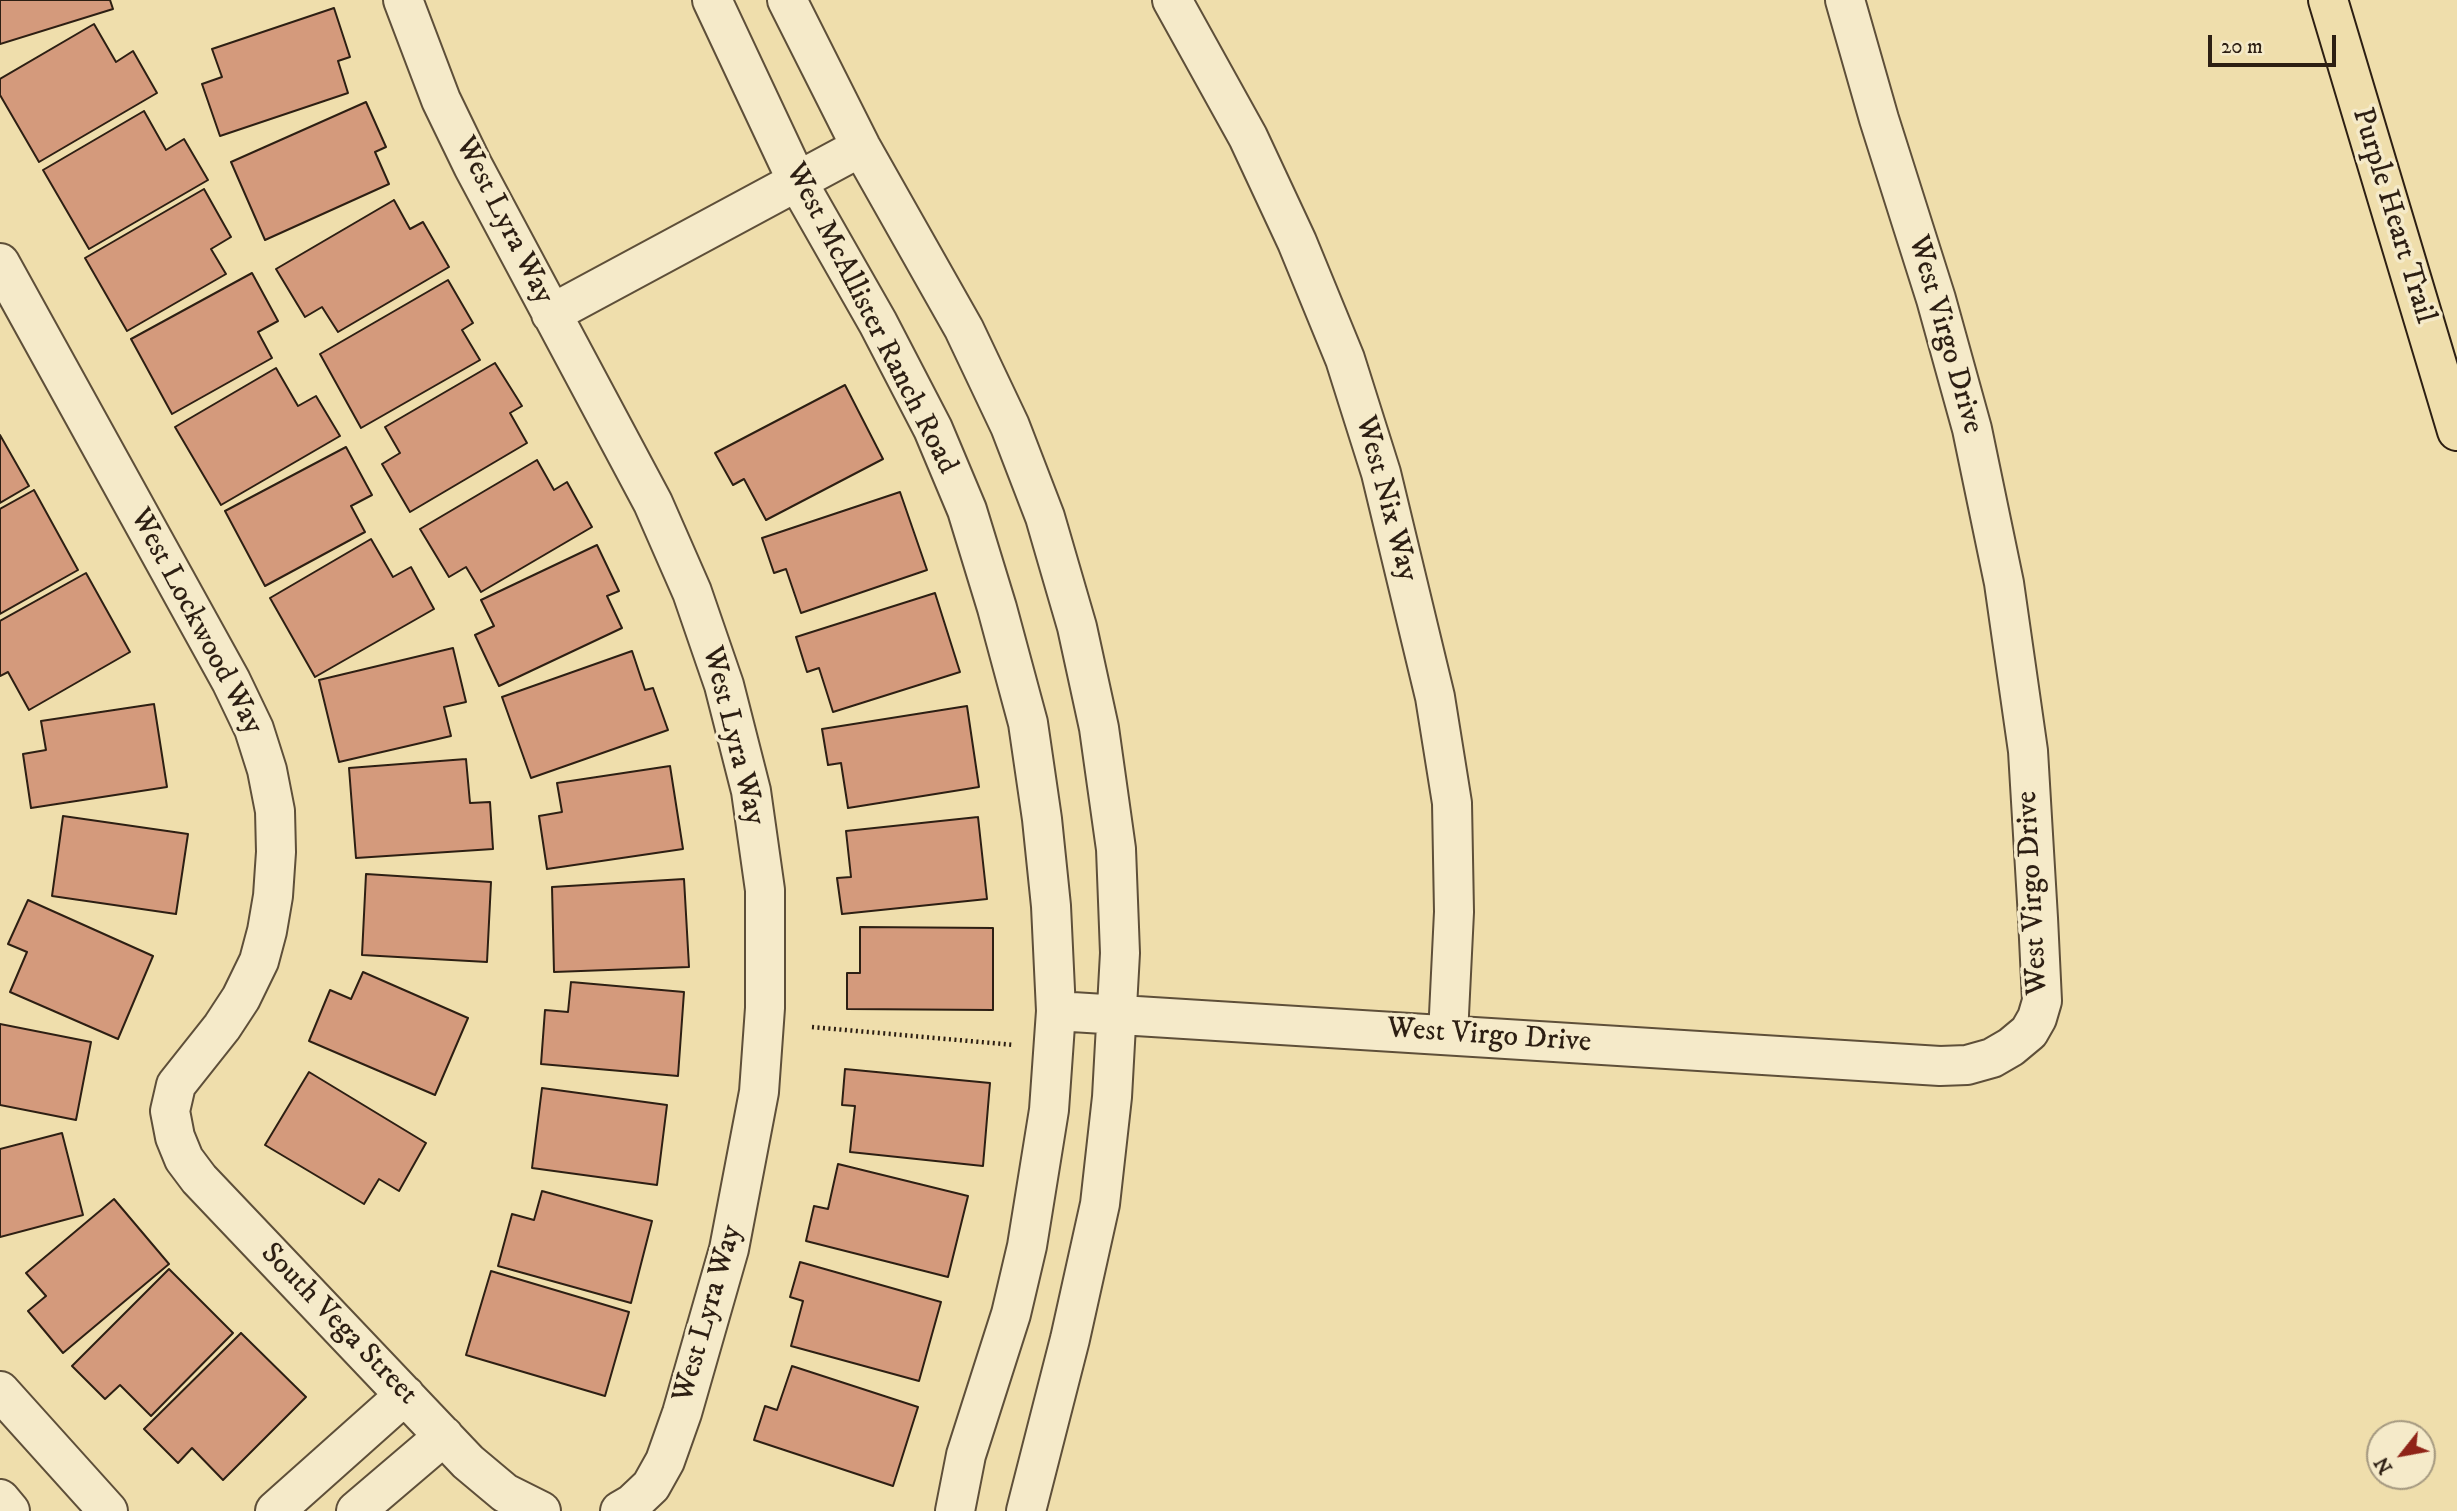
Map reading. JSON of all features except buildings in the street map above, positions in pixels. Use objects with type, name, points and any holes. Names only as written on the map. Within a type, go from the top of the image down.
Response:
[{"type":"highway","name":"Purple Heart Trail","points":[[2328,0],[2457,431]]},
{"type":"street","name":"West Lyra Way","points":[[403,0],[441,100],[551,314],[653,503],[692,592],[724,685],[751,791],[765,890],[765,1008],[759,1092],[729,1249],[682,1413],[665,1461],[651,1486],[620,1511]]},
{"type":"street","name":"West McAllister Ranch Road","points":[[712,0],[797,181],[878,323],[933,429],[970,523],[997,608],[1027,723],[1045,844],[1056,1011],[1049,1110],[1027,1246],[1011,1314],[966,1455],[955,1511]]},
{"type":"street","points":[[787,0],[861,147],[964,328],[1010,426],[1049,529],[1077,627],[1099,728],[1116,849],[1120,953],[1112,1097],[1100,1205],[1070,1339],[1026,1511]]},
{"type":"street","name":"West Nix Way","points":[[1172,0],[1248,137],[1297,242],[1345,359],[1381,473],[1435,697],[1452,803],[1454,912],[1448,1035]]},
{"type":"street","name":"West Virgo Drive","points":[[1056,1011],[1940,1066],[1967,1065],[1992,1058],[2029,1032],[2042,1001],[2028,751],[2004,583],[1972,429],[1936,299],[1879,119],[1845,0]]},
{"type":"street","points":[[551,314],[861,147]]},
{"type":"street","name":"West Lockwood Way","points":[[0,263],[231,681],[254,729],[267,770],[275,811],[275,852],[272,896],[259,961],[241,998],[222,1027],[176,1085],[170,1111]]},
{"type":"street","name":"South Vega Street","points":[[170,1111],[175,1137],[184,1159],[199,1179],[468,1462],[505,1493],[541,1511]]},
{"type":"street","points":[[0,1391],[108,1511]]},
{"type":"street","points":[[275,1511],[405,1395]]},
{"type":"street","points":[[356,1511],[444,1436]]},
{"type":"street","points":[[0,1499],[10,1511]]},
{"type":"path","points":[[812,1027],[1014,1045]]}]
